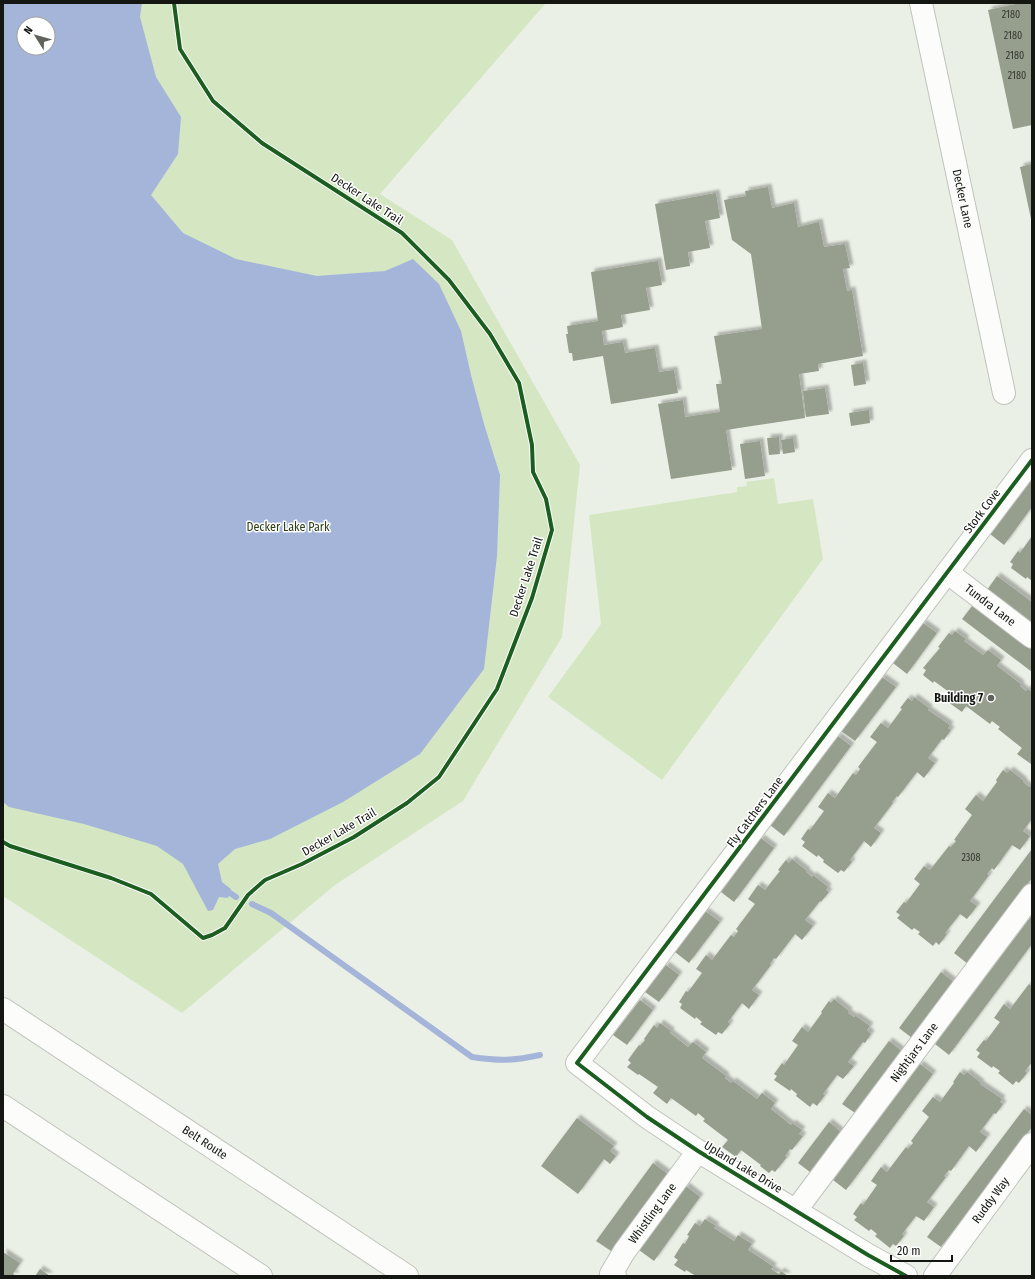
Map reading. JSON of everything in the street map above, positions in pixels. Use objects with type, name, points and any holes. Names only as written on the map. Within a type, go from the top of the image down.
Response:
[{"type":"main road","name":"Decker Lane","points":[[921,3],[1004,393]]},
{"type":"main road","name":"Stork Cove","points":[[948,573],[1032,460]]},
{"type":"main road","name":"Tundra Lane","points":[[948,573],[1032,637]]},
{"type":"main road","name":"Fly Catchers Lane","points":[[577,1063],[948,573]]},
{"type":"main road","name":"Nightjars Lane","points":[[796,1210],[1032,895]]},
{"type":"main road","name":"Belt Route","points":[[3,1009],[407,1276]]},
{"type":"main road","name":"Upland Lake Drive","points":[[577,1063],[653,1121],[698,1151],[868,1255],[906,1276]]},
{"type":"main road","points":[[3,1106],[261,1276]]},
{"type":"main road","name":"Ruddy Way","points":[[935,1276],[1032,1144]]},
{"type":"main road","name":"Whistling Lane","points":[[615,1276],[611,1274],[624,1252],[698,1151]]},
{"type":"green space","name":"Decker Lake Park","points":[[3,3],[546,3],[380,194],[452,240],[580,465],[562,637],[463,801],[335,885],[182,1013],[3,896]]},
{"type":"green space","points":[[774,478],[778,504],[813,499],[823,559],[662,780],[548,697],[601,624],[589,515],[737,492],[737,487],[747,486],[746,482]]},
{"type":"water","name":"Decker Lake Park","points":[[3,3],[142,3],[140,17],[156,77],[181,117],[178,154],[151,195],[183,233],[236,259],[317,276],[385,271],[413,259],[439,284],[461,331],[484,424],[500,475],[497,556],[484,669],[420,754],[343,802],[270,839],[235,849],[218,864],[222,882],[231,889],[228,898],[219,897],[213,910],[208,911],[183,864],[157,846],[84,824],[9,807],[3,802]]},
{"type":"building","points":[[1020,3],[1032,3],[1032,125],[1013,129],[988,10]]},
{"type":"building","points":[[1032,164],[1032,219],[1031,219],[1020,167]]},
{"type":"building","points":[[768,187],[772,208],[794,203],[798,227],[819,222],[824,247],[845,244],[850,268],[843,269],[847,291],[852,290],[863,356],[818,364],[819,371],[799,374],[805,418],[726,430],[732,470],[671,479],[658,404],[683,400],[685,417],[720,412],[716,384],[722,384],[714,336],[762,329],[751,254],[732,240],[724,200],[746,196],[745,191]]},
{"type":"building","points":[[716,193],[720,218],[705,221],[710,248],[688,252],[690,266],[666,270],[655,204]]},
{"type":"building","points":[[658,261],[662,285],[646,288],[650,310],[621,315],[623,327],[602,331],[604,345],[623,342],[625,353],[655,348],[659,372],[674,370],[678,393],[611,404],[603,356],[573,361],[572,353],[569,353],[566,334],[568,334],[567,326],[598,321],[591,272]]},
{"type":"building","points":[[863,363],[866,384],[854,386],[851,365]]},
{"type":"building","points":[[825,388],[829,414],[806,417],[803,391]]},
{"type":"building","points":[[869,410],[870,423],[851,426],[849,413]]},
{"type":"building","points":[[779,437],[780,454],[769,455],[767,438]]},
{"type":"building","points":[[793,438],[795,452],[783,454],[781,440]]},
{"type":"building","points":[[760,441],[765,476],[745,479],[740,444]]},
{"type":"building","points":[[1032,478],[1032,507],[1004,545],[990,534]]},
{"type":"building","points":[[1032,536],[1032,581],[1027,577],[1026,579],[1011,568],[1013,564],[1010,562],[1018,551],[1020,553]]},
{"type":"building","points":[[997,576],[1032,602],[1032,623],[987,590]]},
{"type":"building","points":[[973,605],[1032,650],[1032,672],[962,619]]},
{"type":"building","points":[[923,623],[937,633],[907,674],[893,663]]},
{"type":"building","name":"Building 7","points":[[955,631],[966,639],[964,641],[983,655],[988,650],[1001,660],[997,666],[1021,684],[1020,686],[1026,691],[1028,689],[1032,692],[1031,764],[1017,754],[1022,748],[998,729],[1000,727],[992,721],[990,724],[966,706],[962,712],[948,702],[953,695],[923,675],[926,670],[923,668],[940,648],[938,647],[949,633],[952,635]]},
{"type":"building","points":[[882,677],[896,687],[855,741],[841,731]]},
{"type":"building","points":[[914,697],[929,708],[928,710],[950,725],[948,728],[951,730],[944,740],[942,739],[928,758],[935,763],[924,778],[917,772],[898,797],[897,796],[892,802],[893,803],[874,828],[881,833],[871,847],[864,841],[850,860],[852,862],[844,872],[841,870],[838,873],[823,862],[824,860],[818,855],[817,857],[802,846],[805,842],[801,839],[808,829],[810,830],[824,811],[818,807],[828,793],[835,798],[853,773],[856,775],[860,769],[858,767],[877,742],[870,737],[881,723],[888,728],[908,698],[912,701]]},
{"type":"building","points":[[838,736],[851,746],[784,836],[770,825]]},
{"type":"building","points":[[1003,770],[1007,773],[1010,770],[1029,787],[1032,787],[1032,819],[1023,831],[1030,836],[1020,850],[1012,845],[994,870],[992,868],[987,874],[989,875],[970,901],[977,906],[967,919],[960,914],[945,933],[947,934],[939,945],[936,942],[933,946],[918,934],[920,932],[914,928],[912,930],[897,918],[900,915],[896,912],[904,902],[906,903],[920,884],[914,879],[924,866],[930,870],[949,846],[951,847],[956,841],[954,840],[972,815],[965,809],[976,795],[983,801],[997,782],[996,780]]},
{"type":"building","points":[[761,838],[774,848],[734,902],[721,892]]},
{"type":"building","points":[[1032,849],[1032,878],[968,964],[954,953]]},
{"type":"building","points":[[792,859],[812,877],[813,875],[828,887],[826,890],[829,892],[805,920],[813,926],[802,940],[795,934],[776,959],[774,958],[770,964],[771,965],[752,990],[759,995],[749,1009],[742,1003],[728,1022],[730,1024],[722,1034],[718,1032],[716,1035],[700,1024],[702,1022],[696,1017],[695,1019],[680,1008],[682,1004],[679,1002],[686,991],[688,992],[702,973],[696,969],[706,955],[712,960],[731,935],[734,937],[738,931],[736,929],[755,904],[748,899],[758,885],[765,890],[780,871],[778,870],[786,860],[789,863]]},
{"type":"building","points":[[705,911],[720,922],[689,963],[675,952]]},
{"type":"building","points":[[1032,915],[1032,944],[949,1055],[935,1044]]},
{"type":"building","points":[[666,965],[679,975],[659,1002],[645,992]]},
{"type":"building","points":[[941,972],[954,982],[912,1038],[899,1028]]},
{"type":"building","points":[[1029,984],[1031,986],[1032,984],[1032,1062],[1025,1071],[1027,1073],[1019,1083],[1016,1081],[1013,1085],[998,1073],[1000,1071],[993,1066],[992,1068],[977,1057],[980,1053],[976,1050],[984,1040],[986,1041],[1000,1022],[994,1018],[1004,1004],[1010,1009]]},
{"type":"building","points":[[834,999],[849,1011],[848,1013],[854,1017],[856,1016],[870,1026],[867,1030],[871,1034],[848,1062],[854,1066],[843,1079],[837,1075],[823,1094],[825,1095],[817,1106],[813,1103],[810,1107],[796,1096],[797,1094],[791,1089],[790,1091],[774,1080],[777,1076],[774,1074],[782,1063],[784,1065],[798,1045],[792,1041],[802,1027],[808,1032],[829,1001],[831,1003]]},
{"type":"building","points":[[640,1000],[653,1010],[627,1045],[613,1035]]},
{"type":"building","points":[[660,1023],[688,1047],[693,1042],[706,1052],[702,1058],[726,1076],[725,1078],[731,1083],[733,1081],[757,1099],[762,1093],[775,1103],[771,1109],[791,1125],[792,1123],[802,1130],[799,1134],[803,1136],[792,1150],[790,1149],[785,1156],[787,1157],[775,1172],[772,1170],[769,1173],[741,1150],[736,1157],[722,1147],[728,1140],[703,1121],[705,1119],[698,1113],[696,1116],[671,1098],[667,1104],[653,1093],[658,1087],[627,1067],[631,1063],[628,1060],[639,1045],[640,1046],[645,1040],[644,1039],[654,1025],[657,1028]]},
{"type":"building","points":[[889,1041],[902,1051],[855,1113],[842,1104]]},
{"type":"building","points":[[920,1064],[933,1074],[846,1190],[833,1180]]},
{"type":"building","points":[[960,1072],[964,1075],[967,1072],[981,1083],[980,1084],[1002,1099],[1000,1102],[1003,1104],[996,1114],[994,1113],[980,1132],[987,1137],[976,1152],[969,1146],[951,1171],[949,1170],[944,1176],[946,1177],[927,1202],[934,1207],[924,1221],[916,1216],[902,1234],[904,1236],[896,1246],[893,1244],[890,1248],[875,1236],[877,1234],[871,1229],[869,1231],[854,1220],[857,1217],[853,1214],[861,1203],[863,1205],[877,1185],[871,1181],[881,1167],[887,1172],[906,1147],[908,1149],[913,1143],[911,1141],[929,1117],[922,1111],[933,1097],[940,1102]]},
{"type":"building","points":[[1024,1109],[1032,1115],[1032,1127],[941,1247],[927,1237]]},
{"type":"building","points":[[577,1118],[614,1146],[610,1151],[616,1156],[610,1164],[604,1159],[578,1194],[541,1166]]},
{"type":"building","points":[[829,1122],[841,1132],[810,1172],[798,1163]]},
{"type":"building","points":[[653,1163],[668,1174],[611,1251],[596,1241]]},
{"type":"building","points":[[686,1186],[700,1197],[654,1261],[639,1250]]},
{"type":"building","points":[[705,1219],[716,1226],[714,1228],[734,1241],[738,1235],[752,1244],[748,1250],[774,1267],[771,1269],[779,1274],[781,1271],[788,1276],[696,1276],[686,1270],[685,1272],[674,1265],[678,1260],[674,1257],[683,1243],[685,1244],[689,1236],[687,1235],[695,1223],[700,1226]]},
{"type":"building","points":[[3,1252],[20,1263],[13,1274],[17,1276],[3,1276]]},
{"type":"building","points":[[40,1269],[50,1276],[35,1276]]},
{"type":"waterway","points":[[230,893],[236,897]]},
{"type":"waterway","points":[[252,904],[271,913],[472,1057],[506,1060],[540,1055]]},
{"type":"cycle path","name":"Decker Lake Trail","points":[[3,842],[10,846],[111,878],[151,894],[203,938],[225,928],[248,895],[265,880],[302,864],[354,837],[407,803],[439,777],[497,689],[532,598],[552,530],[546,499],[533,472],[532,445],[519,383],[490,334],[449,280],[402,233],[262,143],[213,101],[180,49],[174,3]]},
{"type":"cycle path","points":[[906,1276],[868,1255],[698,1151],[647,1117],[577,1063],[1032,460]]},
{"type":"place","name":"Building 7","points":[[991,698]]}]
